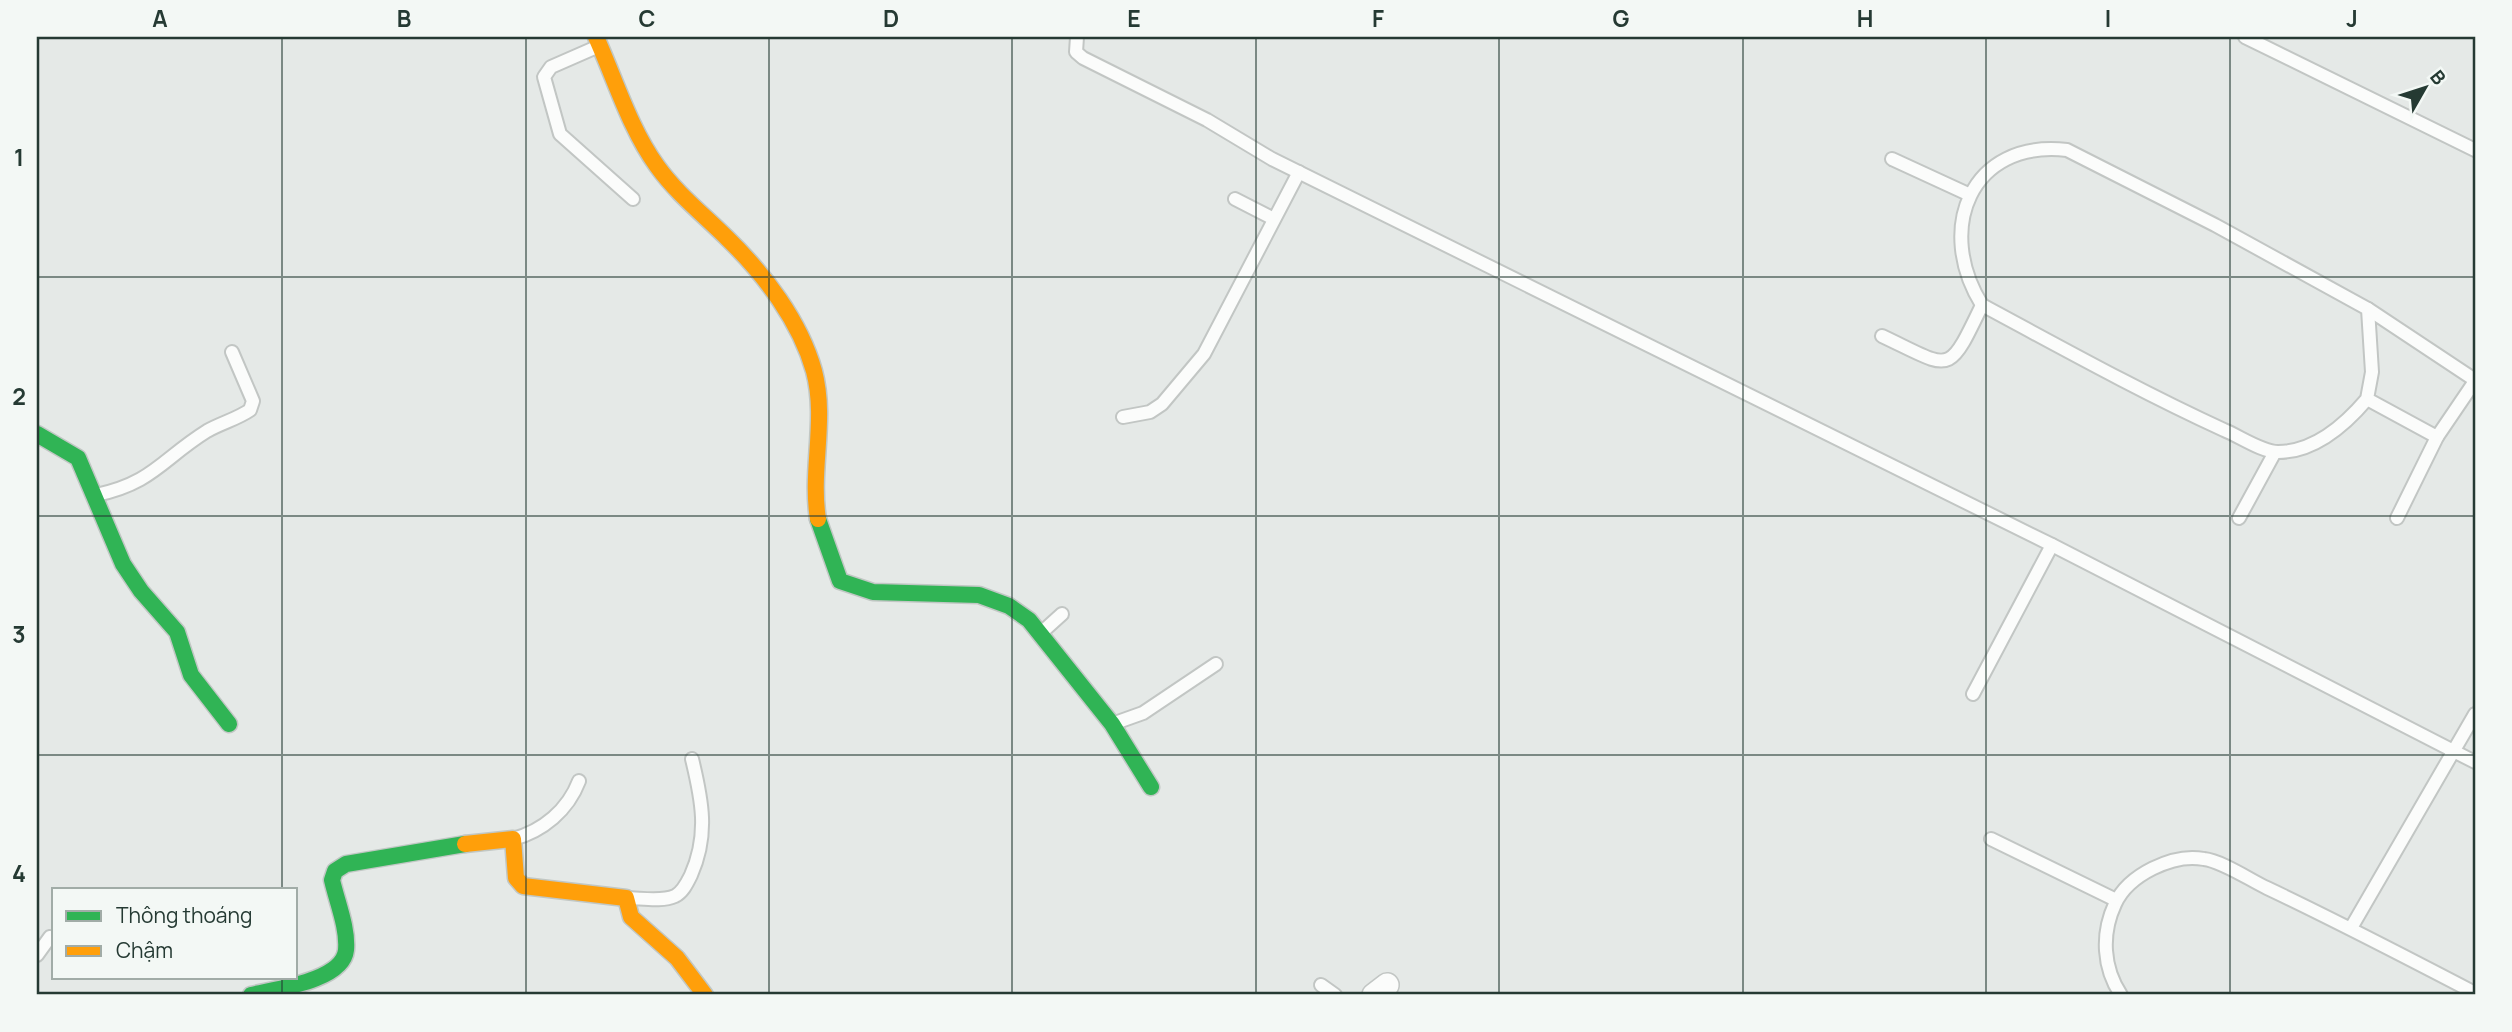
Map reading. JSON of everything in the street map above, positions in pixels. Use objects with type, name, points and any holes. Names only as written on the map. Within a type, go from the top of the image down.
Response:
[{"type":"street","points":[[598,41],[648,153],[659,170],[671,187],[748,260],[794,325],[810,358],[818,392],[816,495],[820,525],[840,581],[864,590],[908,594],[961,593],[998,600],[1029,620],[1112,724],[1151,787]]},
{"type":"street","points":[[37,433],[78,458],[122,564],[141,591],[177,632],[191,675],[229,724]]},
{"type":"street","points":[[251,995],[329,974],[341,966],[346,953],[332,880],[335,870],[346,864],[499,838],[513,839],[516,878],[523,887],[626,898],[631,917],[677,958],[705,995]]},
{"type":"lane","points":[[1077,37],[1076,52],[1083,58],[1207,120],[1299,172],[2052,545],[2475,762]]},
{"type":"lane","points":[[2245,37],[2475,149]]},
{"type":"lane","points":[[598,41],[551,67],[544,77],[560,134],[633,199]]},
{"type":"lane","points":[[2368,309],[2372,372],[2367,399],[2349,420],[2323,438],[2298,450],[2275,452],[2156,399],[1982,305],[1970,285],[1962,248],[1961,219],[1968,194],[1984,174],[2012,156],[2041,147],[2067,150],[2215,225],[2368,309],[2475,381],[2437,437],[2397,518]]},
{"type":"lane","points":[[1892,159],[1968,194]]},
{"type":"lane","points":[[1123,417],[1150,412],[1162,404],[1199,361],[1272,218],[1299,172]]},
{"type":"lane","points":[[1235,199],[1272,218]]},
{"type":"lane","points":[[1882,336],[1938,362],[1950,361],[1959,354],[1982,305]]},
{"type":"lane","points":[[92,495],[125,488],[142,480],[209,430],[250,410],[253,401],[232,352]]},
{"type":"lane","points":[[2367,399],[2437,437]]},
{"type":"lane","points":[[2239,518],[2275,452]]},
{"type":"lane","points":[[1973,694],[2052,545]]},
{"type":"lane","points":[[1040,633],[1062,614]]},
{"type":"lane","points":[[1112,724],[1143,713],[1216,664]]},
{"type":"lane","points":[[2351,928],[2475,714]]},
{"type":"lane","points":[[626,898],[668,898],[678,895],[699,858],[704,815],[692,759]]},
{"type":"lane","points":[[513,839],[538,830],[563,809],[579,781]]},
{"type":"lane","points":[[1992,839],[2116,900]]},
{"type":"lane","points":[[2121,995],[2112,981],[2105,939],[2116,900],[2133,881],[2154,868],[2176,860],[2205,859],[2351,928],[2475,993]]},
{"type":"lane","points":[[37,955],[50,937]]},
{"type":"lane","points":[[1321,985],[1335,995]]},
{"type":"traffic: fast","points":[[37,434],[78,458],[123,564],[141,591],[177,632],[191,675],[229,724]]},
{"type":"traffic: fast","points":[[818,519],[840,581],[873,592],[979,595],[1009,606],[1029,620],[1112,724],[1151,787]]},
{"type":"traffic: fast","points":[[251,995],[306,982],[321,976],[342,961],[346,942],[332,880],[335,871],[346,864],[465,844]]},
{"type":"traffic: slow","points":[[596,37],[647,152],[682,195],[755,267],[800,334],[818,389],[818,519]]},
{"type":"traffic: slow","points":[[465,844],[513,839],[516,878],[523,886],[626,898],[631,917],[677,958],[705,995]]}]
